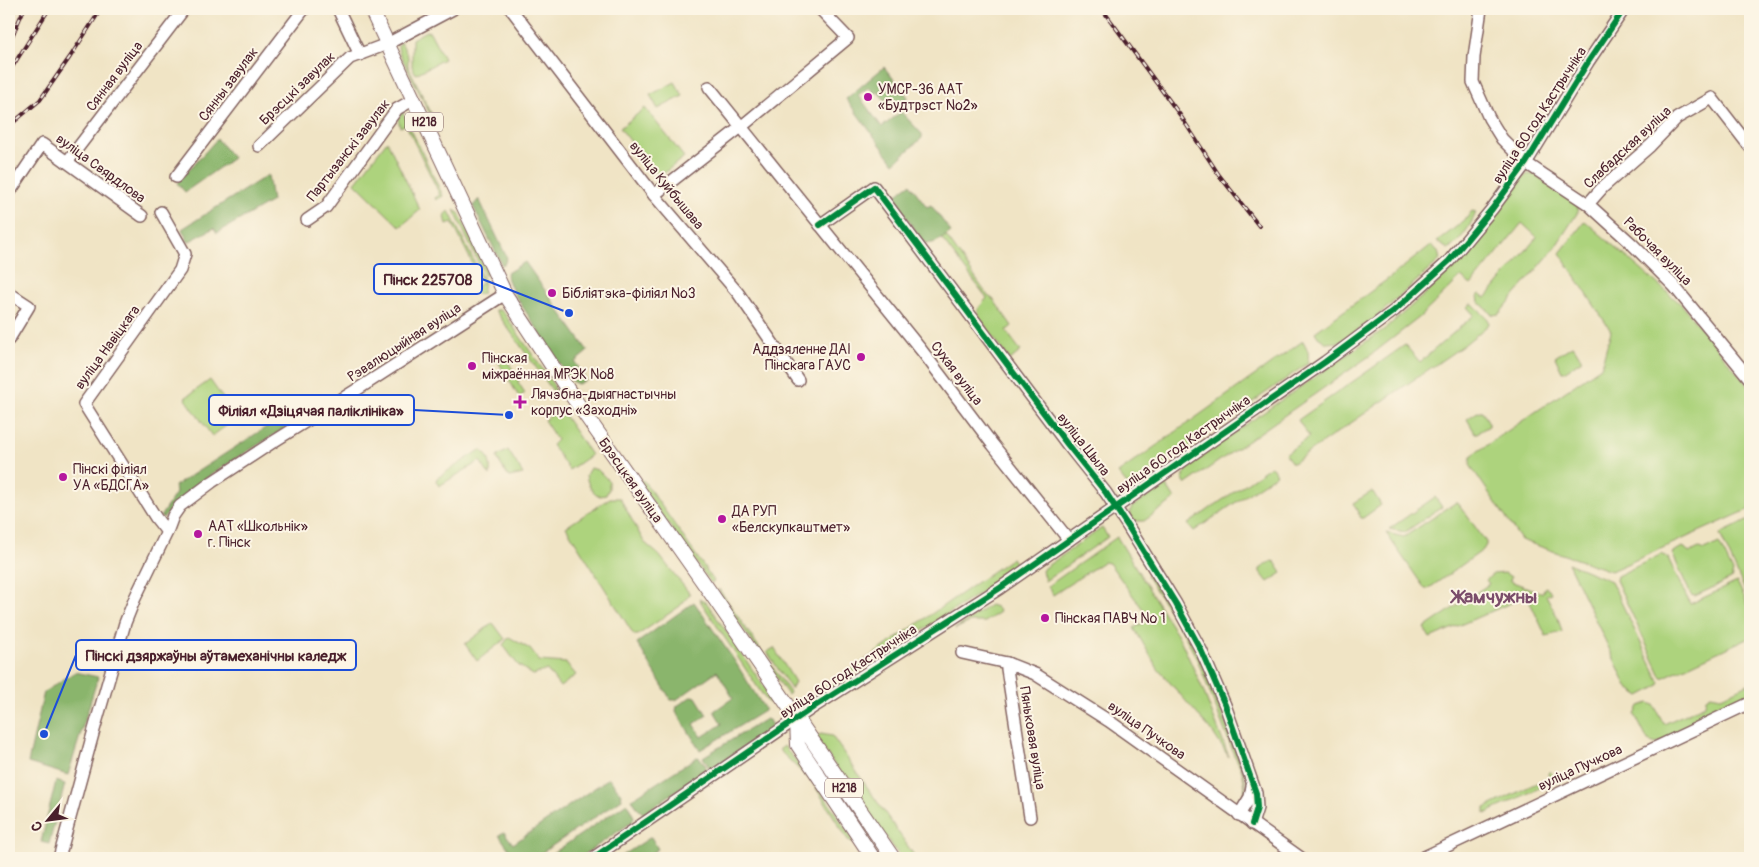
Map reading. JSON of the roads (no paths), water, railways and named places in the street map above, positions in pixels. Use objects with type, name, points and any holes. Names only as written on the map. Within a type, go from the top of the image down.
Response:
[{"type":"main road","name":"Брэсцкая вуліца","points":[[371,9],[505,294],[570,393],[708,589],[893,858]]},
{"type":"main road","name":"Н218","points":[[797,719],[798,745],[873,858]]},
{"type":"street","name":"Сянная вуліца","points":[[67,162],[184,9]]},
{"type":"street","name":"Сянны завулак","points":[[176,177],[304,9]]},
{"type":"street","points":[[338,9],[360,55]]},
{"type":"street","points":[[387,44],[452,9]]},
{"type":"street","name":"вуліца Куйбышава","points":[[511,9],[654,195],[738,293],[798,380]]},
{"type":"street","points":[[654,195],[848,38],[820,9]]},
{"type":"street","name":"вуліца 60 год Кастрычніка","points":[[1481,9],[1474,57],[1473,82],[1489,118],[1502,139],[1526,163]]},
{"type":"street","name":"вуліца 60 год Кастрычніка","points":[[593,858],[797,719],[1000,588],[1325,362],[1418,291],[1449,262],[1526,163],[1588,62],[1624,9]]},
{"type":"street","name":"Брэсцкі завулак","points":[[259,146],[350,58],[387,44]]},
{"type":"street","name":"Сухая вуліца","points":[[709,87],[922,351],[992,445],[1069,540]]},
{"type":"street","name":"Слабадская вуліца","points":[[1588,204],[1602,187],[1650,146],[1677,118],[1712,98],[1750,146]]},
{"type":"street","name":"Партызанскі завулак","points":[[307,220],[326,207],[397,109],[414,100]]},
{"type":"street","name":"вуліца Свярдлова","points":[[9,193],[42,144],[142,216]]},
{"type":"street","name":"Рабочая вуліца","points":[[1526,163],[1588,204],[1632,244],[1674,286],[1750,379]]},
{"type":"street","name":"вуліца Шыла","points":[[820,225],[874,187],[1106,493],[1176,604],[1201,650],[1225,705],[1256,792],[1257,808],[1252,824]]},
{"type":"street","name":"вуліца Навіцкага","points":[[161,212],[185,254],[180,270],[84,404],[156,518],[167,532]]},
{"type":"street","points":[[9,293],[29,306],[9,339]]},
{"type":"street","name":"Рэвалюцыйная вуліца","points":[[60,858],[94,730],[126,623],[135,598],[173,516],[180,506],[212,482],[505,294]]},
{"type":"street","name":"вуліца Пучкова","points":[[962,653],[1007,663],[1035,674],[1060,689],[1109,721],[1301,858]]},
{"type":"street","name":"Пяньковая вуліца","points":[[1007,663],[1030,817]]},
{"type":"street","name":"вуліца Пучкова","points":[[1422,858],[1750,702]]},
{"type":"street","points":[[1239,815],[1250,797],[1253,782]]},
{"type":"railway","points":[[9,43],[24,9]]},
{"type":"railway","points":[[9,72],[49,9]]},
{"type":"railway","points":[[9,126],[40,100],[101,9]]},
{"type":"railway","points":[[1102,9],[1180,115],[1219,175],[1259,226]]},
{"type":"place","name":"УМСР-36 ААТ «Будтрэст №2»","points":[[868,97]]},
{"type":"place","name":"Бібліятэка-філіял №3","points":[[552,293]]},
{"type":"place","name":"Пінск 225708","points":[[569,313]]},
{"type":"place","name":"Аддзяленне ДАІ Пінскага ГАУС","points":[[861,357]]},
{"type":"place","name":"Пінская міжраённая МРЭК №8","points":[[472,366]]},
{"type":"place","name":"Лячэбна-дыягнастычны корпус «Заходні»","points":[[520,402]]},
{"type":"place","name":"Філіял «Дзіцячая паліклініка»","points":[[509,415]]},
{"type":"place","name":"Пінскі філіял УА «БДСГА»","points":[[63,477]]},
{"type":"place","name":"ДА РУП «Белскупкаштмет»","points":[[722,519]]},
{"type":"place","name":"ААТ «Школьнік» г. Пінск","points":[[198,534]]},
{"type":"place","name":"Пінская ПАВЧ № 1","points":[[1045,618]]},
{"type":"place","name":"Пінскі дзяржаўны аўтамеханічны каледж","points":[[44,734]]},
{"type":"district","name":"Жамчужны","points":[[1495,596]]}]
